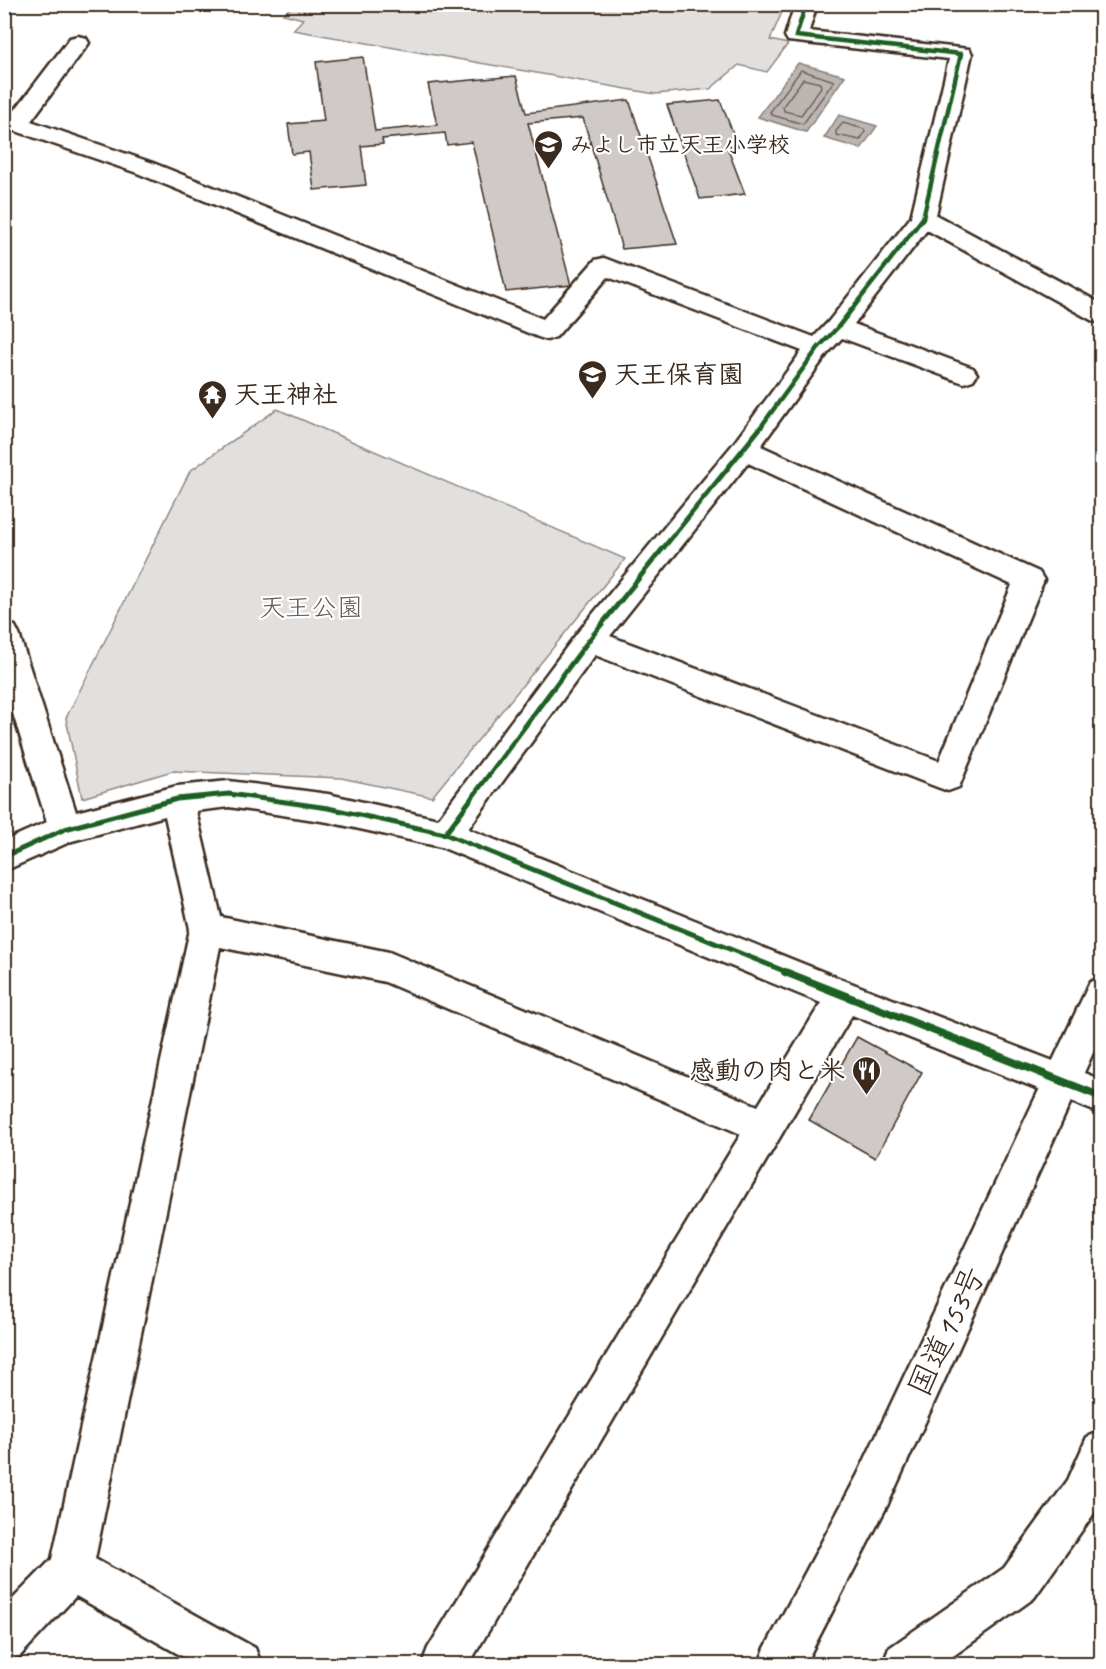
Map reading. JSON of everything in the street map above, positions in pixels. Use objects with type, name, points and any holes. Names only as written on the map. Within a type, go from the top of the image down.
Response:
[{"type":"main road","points":[[446,834],[589,640],[744,450],[818,348],[838,327],[923,218],[961,54],[796,36],[806,4]]},
{"type":"main road","points":[[78,43],[10,121],[145,168],[547,331],[604,266],[818,348]]},
{"type":"main road","points":[[923,218],[1101,315]]},
{"type":"main road","points":[[838,327],[964,374]]},
{"type":"main road","points":[[589,640],[948,778],[1029,580],[744,450]]},
{"type":"main road","points":[[4,634],[65,829]]},
{"type":"main road","points":[[4,857],[65,829],[177,799],[229,794],[328,808],[446,834],[844,996],[1101,1097]]},
{"type":"main road","points":[[4,1640],[71,1570],[207,929],[177,799]]},
{"type":"main road","points":[[207,929],[389,967],[765,1127]]},
{"type":"main road","name":"国道153号","points":[[781,1665],[873,1489],[1101,993]]},
{"type":"main road","points":[[444,1665],[844,996]]},
{"type":"main road","points":[[905,1665],[1019,1583],[1083,1495],[1101,1452]]},
{"type":"main road","points":[[71,1570],[239,1665]]},
{"type":"green space","points":[[294,5],[785,5],[770,40],[788,44],[767,72],[739,65],[710,89],[655,94],[293,30],[303,19],[283,14]]},
{"type":"green space","name":"天王公園","points":[[277,409],[625,559],[432,797],[341,778],[172,771],[82,798],[66,718],[190,471]]},
{"type":"water","points":[[798,63],[845,76],[806,132],[758,117]]},
{"type":"water","points":[[839,115],[877,126],[861,149],[824,138]]},
{"type":"building","points":[[363,57],[375,131],[437,125],[428,84],[516,76],[526,113],[629,100],[677,244],[622,249],[583,118],[528,123],[571,285],[506,292],[472,142],[447,145],[445,133],[382,139],[383,144],[361,146],[366,185],[314,190],[309,152],[292,154],[288,124],[324,121],[316,62]]},
{"type":"building","points":[[720,100],[738,146],[727,147],[745,194],[700,199],[667,105]]},
{"type":"building","name":"感動の肉と米","points":[[857,1037],[922,1072],[875,1158],[809,1120]]},
{"type":"cycle path","points":[[445,834],[589,640],[744,450],[818,348],[838,327],[923,218],[961,54],[796,36],[806,4]]},
{"type":"cycle path","points":[[4,857],[65,829],[177,799],[229,794],[328,808],[445,834],[844,996],[1102,1097]]},
{"type":"place","name":"みよし市立天王小学校","points":[[549,170]]},
{"type":"place","name":"天王保育園","points":[[593,400]]},
{"type":"place","name":"天王神社","points":[[213,420]]},
{"type":"place","name":"感動の肉と米","points":[[866,1096]]}]
